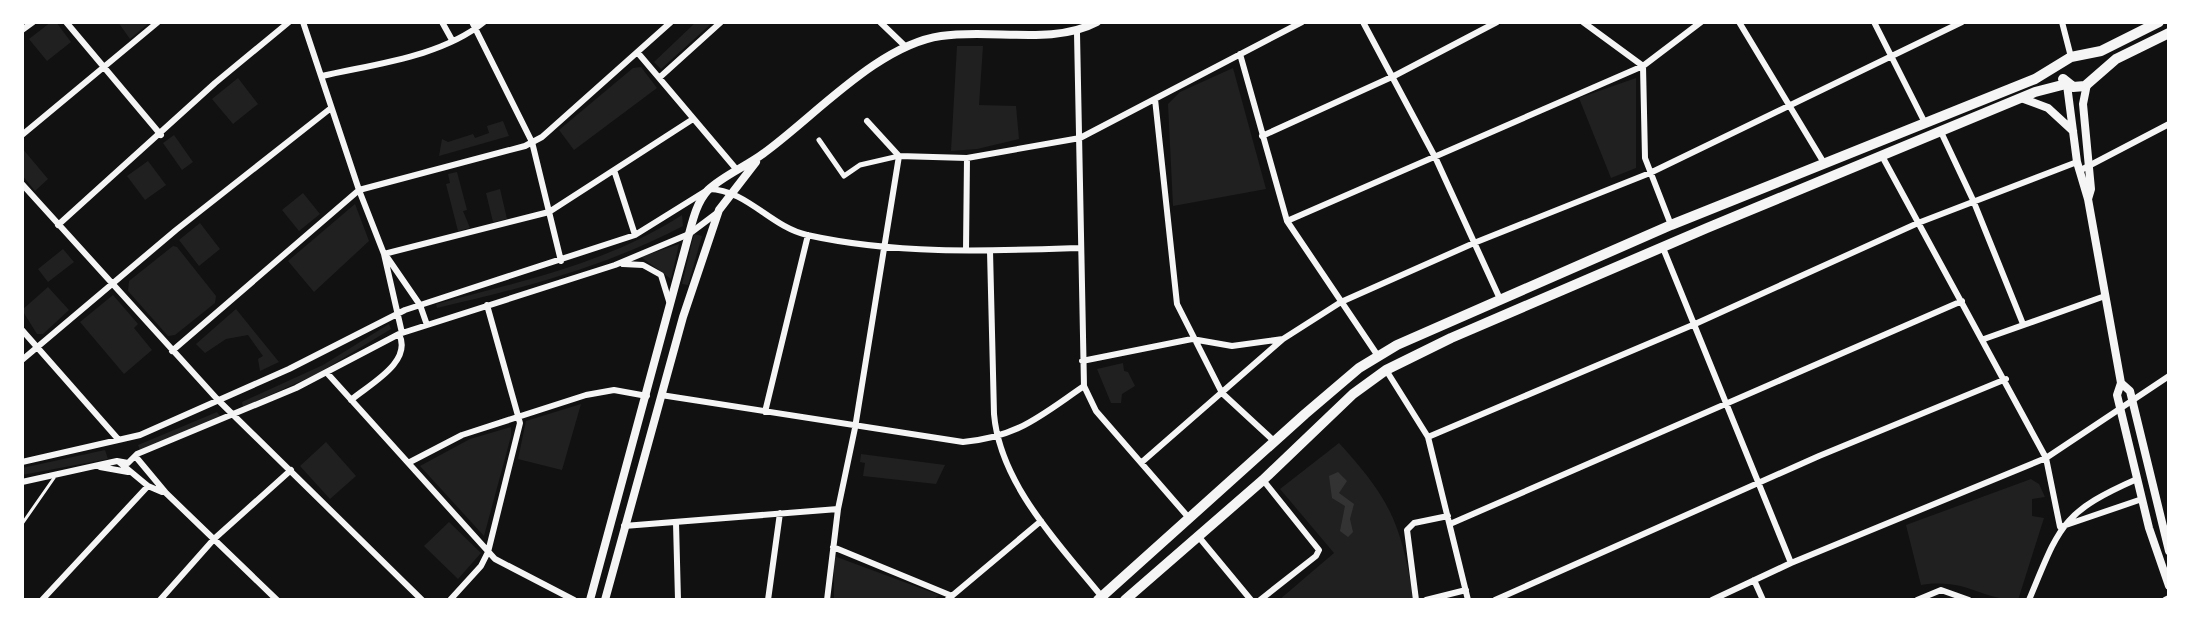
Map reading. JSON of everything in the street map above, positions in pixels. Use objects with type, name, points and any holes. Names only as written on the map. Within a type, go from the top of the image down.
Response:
[{"type":"main road","points":[[1100,598],[1274,441],[1378,356],[1671,225],[2045,75],[2071,59],[2101,51],[2159,22]]},
{"type":"main road","points":[[2071,59],[2061,75],[2067,84],[2076,88],[2116,59],[2169,33]]},
{"type":"main road","points":[[2071,59],[2092,66],[2089,81]]},
{"type":"main road","points":[[1125,600],[1263,480],[1353,394],[1386,370],[1451,338],[1882,156],[2021,98],[2067,84]]},
{"type":"street","points":[[22,30],[33,22]]},
{"type":"street","points":[[66,22],[161,135]]},
{"type":"street","points":[[22,135],[158,22]]},
{"type":"street","points":[[58,225],[215,83],[289,22]]},
{"type":"street","points":[[303,22],[359,190],[384,254],[404,348],[399,360],[351,400]]},
{"type":"street","points":[[442,22],[452,40]]},
{"type":"street","points":[[322,76],[408,56],[452,40],[484,22]]},
{"type":"street","points":[[172,351],[359,190],[532,142],[671,22]]},
{"type":"street","points":[[659,78],[721,22]]},
{"type":"street","points":[[880,22],[906,47]]},
{"type":"street","points":[[23,460],[120,439],[289,369],[395,314],[635,235],[770,149],[882,60],[906,47],[954,35],[1077,33],[1097,22]]},
{"type":"street","points":[[819,140],[844,176],[860,165],[899,156],[967,158],[1080,138],[1302,22]]},
{"type":"street","points":[[1363,22],[1436,159],[1500,299]]},
{"type":"street","points":[[1262,136],[1394,76],[1497,22]]},
{"type":"street","points":[[1583,22],[1643,66]]},
{"type":"street","points":[[1287,221],[1436,159],[1643,66],[1701,22]]},
{"type":"street","points":[[1739,22],[1824,163]]},
{"type":"street","points":[[1874,22],[1925,123]]},
{"type":"street","points":[[1142,462],[1283,339],[1341,302],[1474,243],[1650,173],[1962,22]]},
{"type":"street","points":[[2062,22],[2071,59]]},
{"type":"street","points":[[474,25],[532,142],[561,261]]},
{"type":"street","points":[[1077,33],[1084,386],[1092,406],[1189,518]]},
{"type":"street","points":[[638,53],[737,170]]},
{"type":"street","points":[[1240,54],[1287,221],[1378,356]]},
{"type":"street","points":[[1643,66],[1645,158],[1671,225]]},
{"type":"street","points":[[2088,199],[2091,189],[2083,104],[2089,81]]},
{"type":"street","points":[[2067,84],[2078,166],[2088,199],[2121,383],[2131,398],[2169,550]]},
{"type":"street","points":[[2021,98],[2048,108],[2074,131]]},
{"type":"street","points":[[1155,99],[1177,304],[1192,339],[1222,393],[1274,441]]},
{"type":"street","points":[[22,360],[114,286],[176,230],[331,108]]},
{"type":"street","points":[[384,254],[549,212],[693,119]]},
{"type":"street","points":[[867,121],[899,156]]},
{"type":"street","points":[[1428,437],[1695,324],[1973,200],[2078,166],[2089,168],[2169,125]]},
{"type":"street","points":[[1941,132],[1973,200],[2023,324]]},
{"type":"street","points":[[22,482],[92,466],[128,463],[136,456],[327,373],[401,333],[615,265],[689,234],[719,210],[770,149]]},
{"type":"street","points":[[827,600],[838,509],[855,428],[899,156]]},
{"type":"street","points":[[1882,156],[2006,379],[2046,458],[2060,527]]},
{"type":"street","points":[[966,250],[967,158]]},
{"type":"street","points":[[614,170],[635,235]]},
{"type":"street","points":[[22,184],[218,400],[422,600]]},
{"type":"street","points":[[709,189],[731,193],[790,229],[808,235],[885,247],[990,251],[1081,248]]},
{"type":"street","points":[[590,600],[689,234],[701,199],[709,189]]},
{"type":"street","points":[[605,600],[661,395],[719,210]]},
{"type":"street","points":[[765,412],[808,235]]},
{"type":"street","points":[[1663,248],[1791,563]]},
{"type":"street","points":[[990,251],[994,414],[998,439],[1041,521],[1100,598]]},
{"type":"street","points":[[384,254],[420,305],[427,325]]},
{"type":"street","points":[[615,265],[650,267],[665,281],[670,304]]},
{"type":"street","points":[[1984,339],[2105,296]]},
{"type":"street","points":[[1416,600],[1406,533],[1411,525],[1449,520],[1728,405],[1962,301]]},
{"type":"street","points":[[450,600],[481,566],[488,552],[517,443],[520,417],[487,305]]},
{"type":"street","points":[[22,330],[120,439],[135,443],[136,456],[166,493],[277,600]]},
{"type":"street","points":[[1082,361],[1192,339],[1232,346],[1283,339]]},
{"type":"street","points":[[1386,370],[1428,437],[1468,600]]},
{"type":"street","points":[[327,373],[488,552],[507,568],[574,600]]},
{"type":"street","points":[[1712,600],[1791,563],[2046,458],[2131,398],[2169,376]]},
{"type":"street","points":[[1495,600],[1759,482],[2006,379]]},
{"type":"street","points":[[2121,383],[2117,395],[2160,567],[2169,586]]},
{"type":"street","points":[[661,395],[935,440],[998,439],[1025,426],[1084,386]]},
{"type":"street","points":[[410,462],[462,435],[602,391],[647,396]]},
{"type":"street","points":[[120,439],[112,451],[118,462],[148,486],[166,493]]},
{"type":"street","points":[[92,466],[135,476]]},
{"type":"street","points":[[160,600],[214,539],[291,470]]},
{"type":"street","points":[[2029,600],[2060,527],[2095,498],[2137,479]]},
{"type":"street","points":[[1260,600],[1316,556],[1319,550],[1263,480]]},
{"type":"street","points":[[42,600],[148,486]]},
{"type":"street","points":[[2060,527],[2142,499]]},
{"type":"street","points":[[624,526],[838,509]]},
{"type":"street","points":[[768,600],[780,513]]},
{"type":"street","points":[[833,547],[949,598],[1041,521]]},
{"type":"street","points":[[676,523],[678,600]]},
{"type":"street","points":[[1198,536],[1247,598]]},
{"type":"street","points":[[1754,580],[1763,600]]},
{"type":"street","points":[[1426,600],[1466,590]]},
{"type":"street","points":[[1917,600],[1941,590],[1969,600]]},
{"type":"lane","points":[[22,524],[56,474]]},
{"type":"shaded area","points":[[51,22],[56,22],[71,42],[47,61],[29,39]]},
{"type":"shaded area","points":[[118,22],[148,22],[149,23],[130,39]]},
{"type":"shaded area","points":[[696,22],[713,22],[661,69],[654,62]]},
{"type":"shaded area","points":[[957,46],[983,46],[979,105],[1016,106],[1019,139],[977,149],[951,151]]},
{"type":"shaded area","points":[[641,67],[657,88],[574,150],[559,130],[633,68]]},
{"type":"shaded area","points":[[1233,68],[1266,189],[1173,206],[1168,104],[1180,92]]},
{"type":"shaded area","points":[[238,78],[258,104],[233,124],[212,99]]},
{"type":"shaded area","points":[[1636,78],[1636,168],[1611,178],[1579,98]]},
{"type":"shaded area","points":[[503,121],[509,136],[439,156],[442,139],[448,142],[473,134],[475,138],[489,133],[487,126]]},
{"type":"shaded area","points":[[174,135],[193,162],[182,170],[163,143]]},
{"type":"shaded area","points":[[22,148],[48,179],[35,191],[22,175]]},
{"type":"shaded area","points":[[148,161],[166,185],[145,200],[127,176]]},
{"type":"shaded area","points":[[457,172],[467,210],[463,211],[470,228],[458,231],[446,184],[450,183],[448,174]]},
{"type":"shaded area","points":[[500,189],[507,219],[493,222],[486,193]]},
{"type":"shaded area","points":[[303,193],[320,214],[299,231],[282,210]]},
{"type":"shaded area","points":[[355,204],[369,241],[314,292],[288,261]]},
{"type":"shaded area","points":[[682,215],[683,226],[594,265],[437,308],[436,304],[532,279],[593,259]]},
{"type":"shaded area","points":[[200,223],[220,249],[199,266],[179,240]]},
{"type":"shaded area","points":[[694,234],[702,236],[688,285],[682,284]]},
{"type":"shaded area","points":[[679,244],[671,279],[641,257]]},
{"type":"shaded area","points":[[173,246],[216,296],[215,303],[175,335],[168,336],[128,291],[129,281]]},
{"type":"shaded area","points":[[63,249],[74,262],[48,282],[38,269]]},
{"type":"shaded area","points":[[48,287],[69,310],[43,334],[37,334],[22,310]]},
{"type":"shaded area","points":[[113,295],[138,324],[134,328],[152,350],[124,374],[80,322]]},
{"type":"shaded area","points":[[236,309],[279,362],[260,371],[258,359],[263,356],[248,335],[226,339],[205,353],[196,344]]},
{"type":"shaded area","points":[[389,324],[391,329],[317,374],[243,407],[242,402],[323,365]]},
{"type":"shaded area","points":[[1123,363],[1124,371],[1128,372],[1135,386],[1122,394],[1121,403],[1111,403],[1097,369]]},
{"type":"shaded area","points":[[581,404],[562,470],[518,459],[526,421]]},
{"type":"shaded area","points":[[217,412],[220,416],[140,450],[138,445]]},
{"type":"shaded area","points":[[511,427],[484,536],[420,466],[470,439]]},
{"type":"shaded area","points":[[326,442],[356,476],[330,499],[300,466]]},
{"type":"shaded area","points":[[1339,443],[1371,481],[1391,514],[1404,551],[1414,599],[1279,600],[1334,553],[1280,489]]},
{"type":"shaded area","points":[[105,450],[108,459],[22,475],[22,468]]},
{"type":"shaded area","points":[[861,454],[945,465],[936,484],[863,476],[865,463],[860,462]]},
{"type":"shaded area","points":[[1338,472],[1347,481],[1339,493],[1354,504],[1350,519],[1353,532],[1348,537],[1340,531],[1345,506],[1332,498],[1329,476]]},
{"type":"shaded area","points":[[2031,479],[2039,484],[2045,497],[2032,499],[2032,516],[2044,518],[2018,600],[1993,597],[1951,584],[1921,585],[1906,525]]},
{"type":"shaded area","points":[[449,522],[481,553],[458,579],[424,546]]},
{"type":"shaded area","points":[[834,556],[939,595],[933,600],[834,600]]}]
